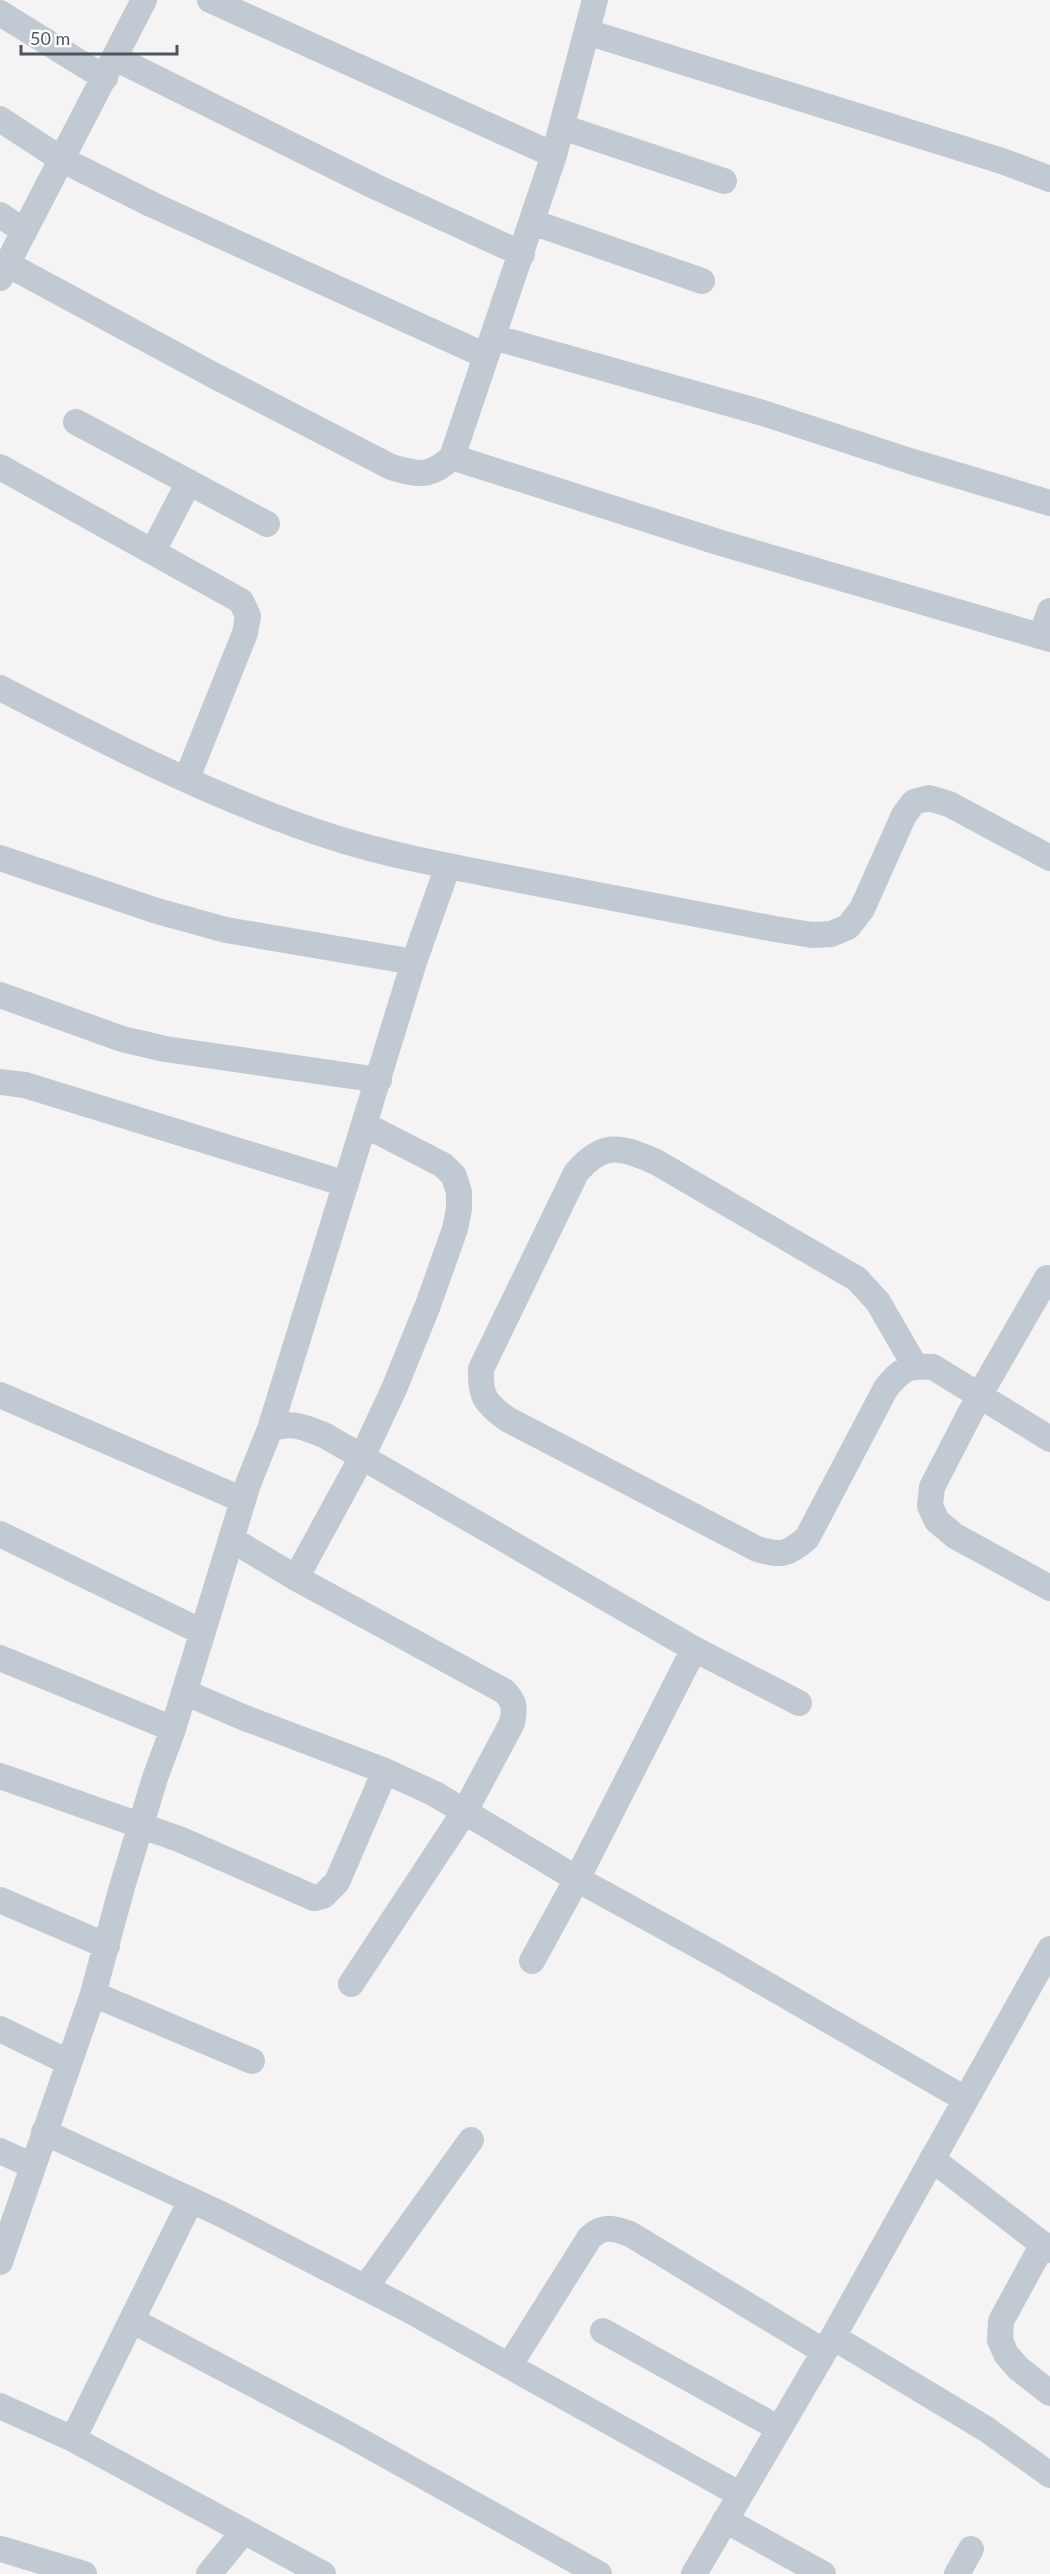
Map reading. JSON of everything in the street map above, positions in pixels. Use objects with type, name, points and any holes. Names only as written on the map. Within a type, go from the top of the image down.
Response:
[{"type":"street","points":[[144,0],[4,271],[391,467],[415,474],[439,470],[452,457],[554,155],[595,0]]},
{"type":"street","points":[[210,0],[554,155]]},
{"type":"street","points":[[0,13],[110,68],[522,254]]},
{"type":"street","points":[[587,32],[1002,161],[1050,179]]},
{"type":"street","points":[[0,119],[61,159],[199,226],[489,346],[763,413],[910,461],[1050,503]]},
{"type":"street","points":[[561,128],[724,181]]},
{"type":"street","points":[[0,215],[24,231]]},
{"type":"street","points":[[532,222],[702,281]]},
{"type":"street","points":[[76,422],[267,524]]},
{"type":"street","points":[[452,457],[721,543],[1045,637],[1050,611]]},
{"type":"street","points":[[0,467],[241,601],[248,616],[245,633],[187,778]]},
{"type":"street","points":[[153,551],[189,482]]},
{"type":"street","points":[[0,688],[97,738],[253,809],[334,837],[387,853],[448,866],[812,935],[831,934],[848,927],[862,909],[904,815],[914,802],[929,798],[949,804],[1050,858]]},
{"type":"street","points":[[0,858],[137,905],[226,930],[414,962]]},
{"type":"street","points":[[0,2262],[93,1994],[140,1826],[173,1729],[243,1500],[270,1429],[414,962],[448,866]]},
{"type":"street","points":[[0,995],[122,1039],[165,1049],[379,1080]]},
{"type":"street","points":[[0,1082],[25,1085],[346,1184]]},
{"type":"street","points":[[296,1578],[362,1457],[394,1389],[428,1305],[455,1229],[459,1209],[459,1192],[454,1176],[443,1165],[365,1125]]},
{"type":"street","points":[[915,1366],[878,1302],[857,1279],[656,1162],[631,1151],[608,1150],[590,1156],[576,1173],[481,1369],[480,1388],[489,1406],[507,1419],[757,1549],[778,1555],[793,1550],[807,1538],[886,1388],[901,1370],[915,1366],[933,1367],[1050,1439]]},
{"type":"street","points":[[1047,1278],[979,1396],[932,1487],[930,1506],[937,1521],[955,1536],[1050,1588]]},
{"type":"street","points":[[0,1395],[243,1500]]},
{"type":"street","points":[[270,1429],[284,1423],[302,1426],[324,1435],[694,1648],[799,1703]]},
{"type":"street","points":[[0,1534],[202,1632]]},
{"type":"street","points":[[231,1539],[296,1578],[504,1691],[513,1700],[515,1709],[512,1723],[465,1811],[351,1984]]},
{"type":"street","points":[[532,1960],[577,1879],[694,1648]]},
{"type":"street","points":[[0,1658],[173,1729]]},
{"type":"street","points":[[184,1692],[412,1782],[465,1811],[577,1879],[719,1957],[965,2099]]},
{"type":"street","points":[[0,1776],[212,1852],[314,1898],[323,1896],[337,1882],[385,1771]]},
{"type":"street","points":[[0,1900],[107,1946]]},
{"type":"street","points":[[694,2574],[828,2344],[1049,1952]]},
{"type":"street","points":[[93,1994],[252,2061]]},
{"type":"street","points":[[0,2030],[68,2062]]},
{"type":"street","points":[[44,2132],[191,2200],[365,2288],[739,2494]]},
{"type":"street","points":[[365,2288],[471,2140]]},
{"type":"street","points":[[0,2151],[33,2166]]},
{"type":"street","points":[[932,2159],[1047,2247],[1001,2321],[1000,2340],[1006,2354],[1018,2368],[1050,2393]]},
{"type":"street","points":[[73,2439],[191,2200]]},
{"type":"street","points":[[509,2366],[590,2236],[600,2228],[613,2228],[630,2234],[986,2429],[1050,2475]]},
{"type":"street","points":[[133,2321],[346,2433],[599,2574]]},
{"type":"street","points":[[603,2331],[778,2428]]},
{"type":"street","points":[[0,2406],[73,2439],[323,2574]]},
{"type":"street","points":[[725,2520],[823,2574]]},
{"type":"street","points":[[209,2574],[244,2531]]},
{"type":"street","points":[[1,2549],[84,2574]]},
{"type":"street","points":[[957,2574],[971,2549]]}]
